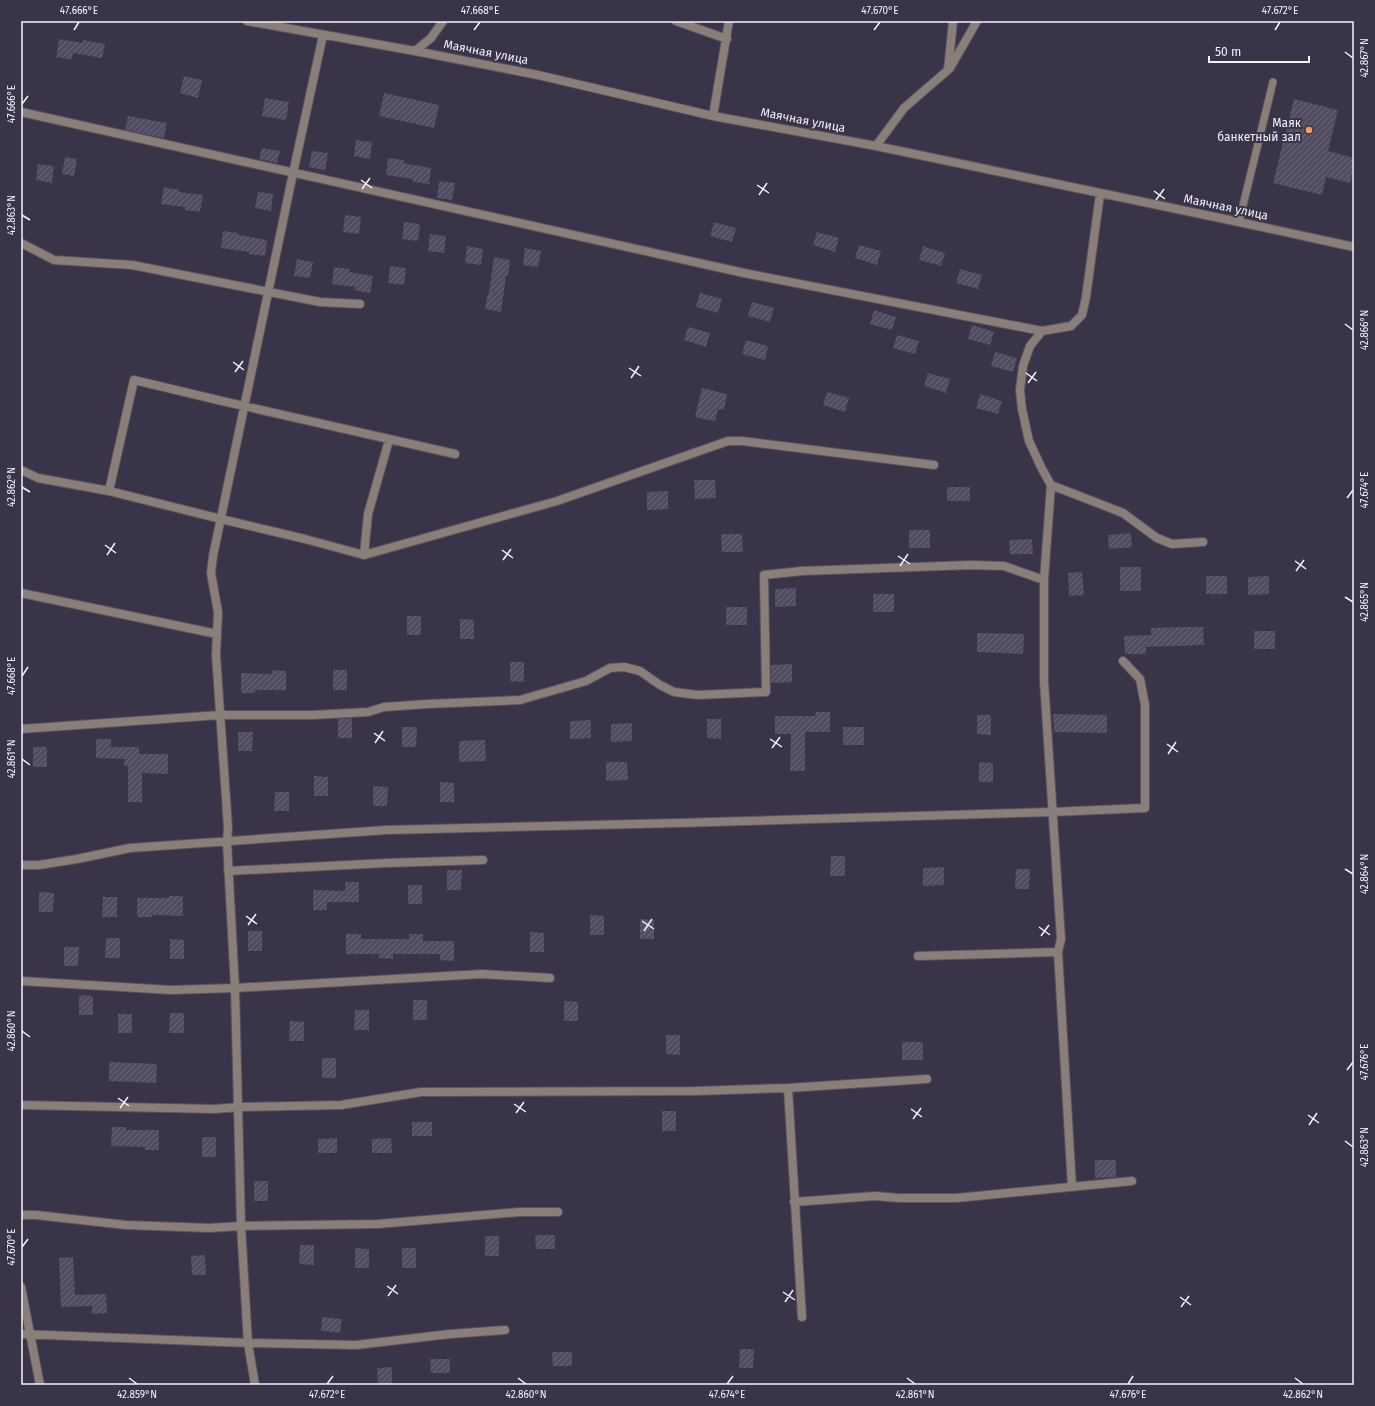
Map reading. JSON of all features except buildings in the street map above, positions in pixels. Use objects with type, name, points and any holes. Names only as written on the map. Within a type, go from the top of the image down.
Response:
[{"type":"street","name":"Маячная улица","points":[[247,21],[538,75],[713,116],[876,146],[1354,247]]},
{"type":"street","points":[[415,51],[432,38],[443,21]]},
{"type":"street","points":[[676,21],[727,39]]},
{"type":"street","points":[[713,116],[729,21]]},
{"type":"street","points":[[948,70],[953,21]]},
{"type":"street","points":[[876,146],[904,108],[948,70],[977,21]]},
{"type":"street","points":[[255,1385],[248,1343],[241,1226],[239,1107],[235,988],[228,870],[228,827],[216,655],[218,612],[211,573],[213,556],[268,291],[324,36]]},
{"type":"street","points":[[21,112],[744,273],[1042,331],[1071,326],[1082,315],[1086,297],[1100,194]]},
{"type":"street","points":[[21,243],[54,260],[132,266],[320,302],[360,304]]},
{"type":"street","points":[[1042,331],[1030,346],[1024,366],[1020,390],[1022,409],[1029,441],[1051,485],[1044,580],[1044,681],[1061,939],[1058,952],[1072,1187]]},
{"type":"street","points":[[109,491],[134,380],[455,454]]},
{"type":"street","points":[[364,555],[368,514],[389,440]]},
{"type":"street","points":[[21,470],[38,478],[109,491],[364,555],[557,501],[728,441],[742,441],[934,465]]},
{"type":"street","points":[[1051,485],[1123,513],[1157,538],[1172,544],[1204,542]]},
{"type":"street","points":[[21,729],[220,714],[314,715],[368,712],[384,707],[520,700],[586,681],[610,668],[624,667],[640,671],[660,685],[674,692],[698,695],[766,692],[764,575],[802,571],[971,565],[1004,566],[1044,580]]},
{"type":"street","points":[[21,593],[217,634]]},
{"type":"street","points":[[21,865],[39,865],[130,848],[386,830],[694,823],[1146,808],[1144,705],[1140,680],[1123,661]]},
{"type":"street","points":[[228,870],[387,862],[483,860]]},
{"type":"street","points":[[918,956],[1058,952]]},
{"type":"street","points":[[21,981],[171,990],[235,988],[482,974],[550,978]]},
{"type":"street","points":[[21,1105],[215,1109],[239,1107],[341,1105],[421,1092],[695,1091],[788,1088],[927,1080]]},
{"type":"street","points":[[788,1088],[802,1317]]},
{"type":"street","points":[[794,1202],[875,1196],[899,1198],[956,1198],[1132,1181]]},
{"type":"street","points":[[21,1215],[36,1215],[126,1225],[209,1228],[241,1226],[378,1224],[520,1212],[558,1212]]},
{"type":"street","points":[[21,1287],[40,1385]]},
{"type":"street","points":[[21,1334],[248,1343],[356,1345],[450,1334],[505,1330]]},
{"type":"lane","points":[[1238,222],[1273,82]]},
{"type":"place","name":"Маяк банкетный зал","points":[[1309,130]]}]
